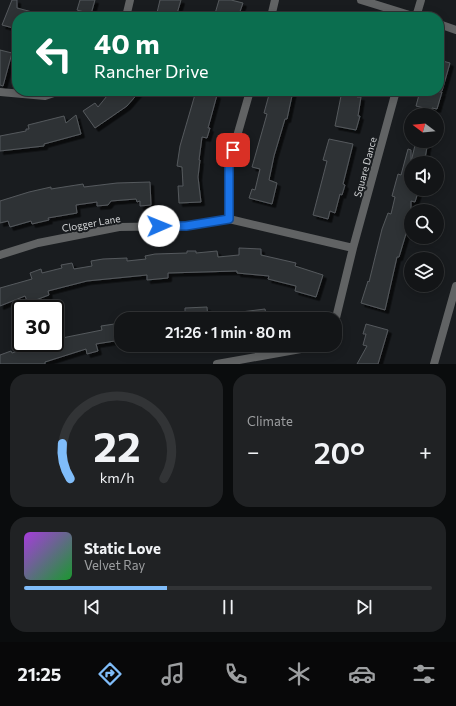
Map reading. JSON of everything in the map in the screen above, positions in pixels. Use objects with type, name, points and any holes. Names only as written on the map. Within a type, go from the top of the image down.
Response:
[{"type":"street","points":[[127,12],[130,0]]},
{"type":"street","points":[[272,12],[275,0]]},
{"type":"street","points":[[361,0],[400,12]]},
{"type":"street","points":[[417,12],[421,0]]},
{"type":"street","points":[[444,26],[456,30]]},
{"type":"street","points":[[0,92],[12,93]]},
{"type":"street","points":[[229,219],[229,164],[249,96]]},
{"type":"street","name":"Square Dance","points":[[337,312],[353,248],[395,96]]},
{"type":"street","name":"Clogger Lane","points":[[0,255],[38,243],[120,227],[186,226],[229,219],[353,248]]},
{"type":"street","points":[[434,364],[456,286]]},
{"type":"street","points":[[217,364],[284,352]]},
{"type":"building","points":[[12,0],[17,0],[17,8],[32,12],[12,12],[12,28],[2,25]]},
{"type":"building","points":[[80,0],[95,0],[92,12],[77,10]]},
{"type":"building","points":[[160,0],[181,0],[177,12],[157,12]]},
{"type":"building","points":[[219,0],[231,0],[243,3],[240,12],[215,12]]},
{"type":"building","points":[[0,50],[12,53],[3,86],[0,85]]},
{"type":"building","points":[[444,61],[450,63],[444,84]]},
{"type":"building","points":[[107,96],[136,96],[127,106],[95,128],[83,111],[95,103],[98,107]]},
{"type":"building","points":[[195,96],[217,96],[208,128],[210,128],[207,138],[202,137],[198,177],[201,202],[179,203],[178,186],[183,186],[182,167],[177,166],[180,146]]},
{"type":"building","points":[[269,96],[292,96],[287,119],[285,119],[274,156],[269,180],[277,183],[272,204],[249,198],[252,189],[255,190],[260,169],[252,167],[267,114],[264,113]]},
{"type":"building","points":[[341,96],[361,97],[358,116],[360,116],[356,130],[335,126]]},
{"type":"building","points":[[419,96],[441,96],[437,108],[424,108],[416,106]]},
{"type":"building","points":[[76,115],[81,134],[44,144],[44,146],[0,151],[0,136],[26,131],[26,129],[29,129],[28,125],[64,116],[66,123]]},
{"type":"building","points":[[329,139],[353,144],[343,184],[345,185],[342,195],[340,194],[335,213],[330,211],[328,219],[313,215],[327,161],[323,160]]},
{"type":"building","points":[[414,148],[427,148],[425,156],[412,156]]},
{"type":"building","points":[[408,149],[411,150],[411,156],[406,156]]},
{"type":"building","points":[[404,164],[404,196],[417,196],[415,202],[411,201],[411,204],[404,204],[404,240],[399,257],[397,257],[385,310],[361,303],[368,281],[369,282],[382,229],[388,213],[391,214],[395,197],[392,196],[398,174],[401,175]]},
{"type":"building","points":[[150,182],[151,205],[140,206],[140,201],[137,202],[136,199],[111,201],[108,205],[97,206],[97,202],[76,205],[77,213],[48,218],[49,220],[32,224],[31,221],[10,227],[8,221],[0,223],[0,201],[29,192],[51,187],[51,189],[83,184],[84,187],[117,183]]},
{"type":"building","points":[[239,248],[261,249],[261,255],[296,263],[295,266],[323,275],[316,297],[295,291],[296,286],[268,279],[269,276],[237,273],[237,271],[168,273],[168,278],[147,280],[147,275],[87,281],[48,291],[49,295],[36,300],[27,300],[25,296],[0,306],[0,288],[32,279],[30,273],[41,269],[42,273],[62,268],[61,265],[72,263],[74,269],[92,266],[91,261],[103,259],[127,258],[127,261],[146,259],[145,256],[155,254],[187,253],[187,251],[196,251],[196,253],[217,251],[218,257],[239,255]]},
{"type":"building","points":[[207,307],[207,312],[185,312],[185,308]]},
{"type":"building","points":[[265,309],[266,312],[241,312]]},
{"type":"building","points":[[114,324],[114,341],[96,344],[98,351],[87,354],[86,349],[45,362],[45,364],[0,364],[0,355],[11,351],[12,353],[64,352],[64,338],[102,330],[101,326]]},
{"type":"building","points":[[366,324],[388,330],[378,364],[357,364],[367,346],[363,345],[366,334],[363,334]]},
{"type":"route","points":[[159,226],[186,226],[229,219],[229,164],[233,150]]}]
